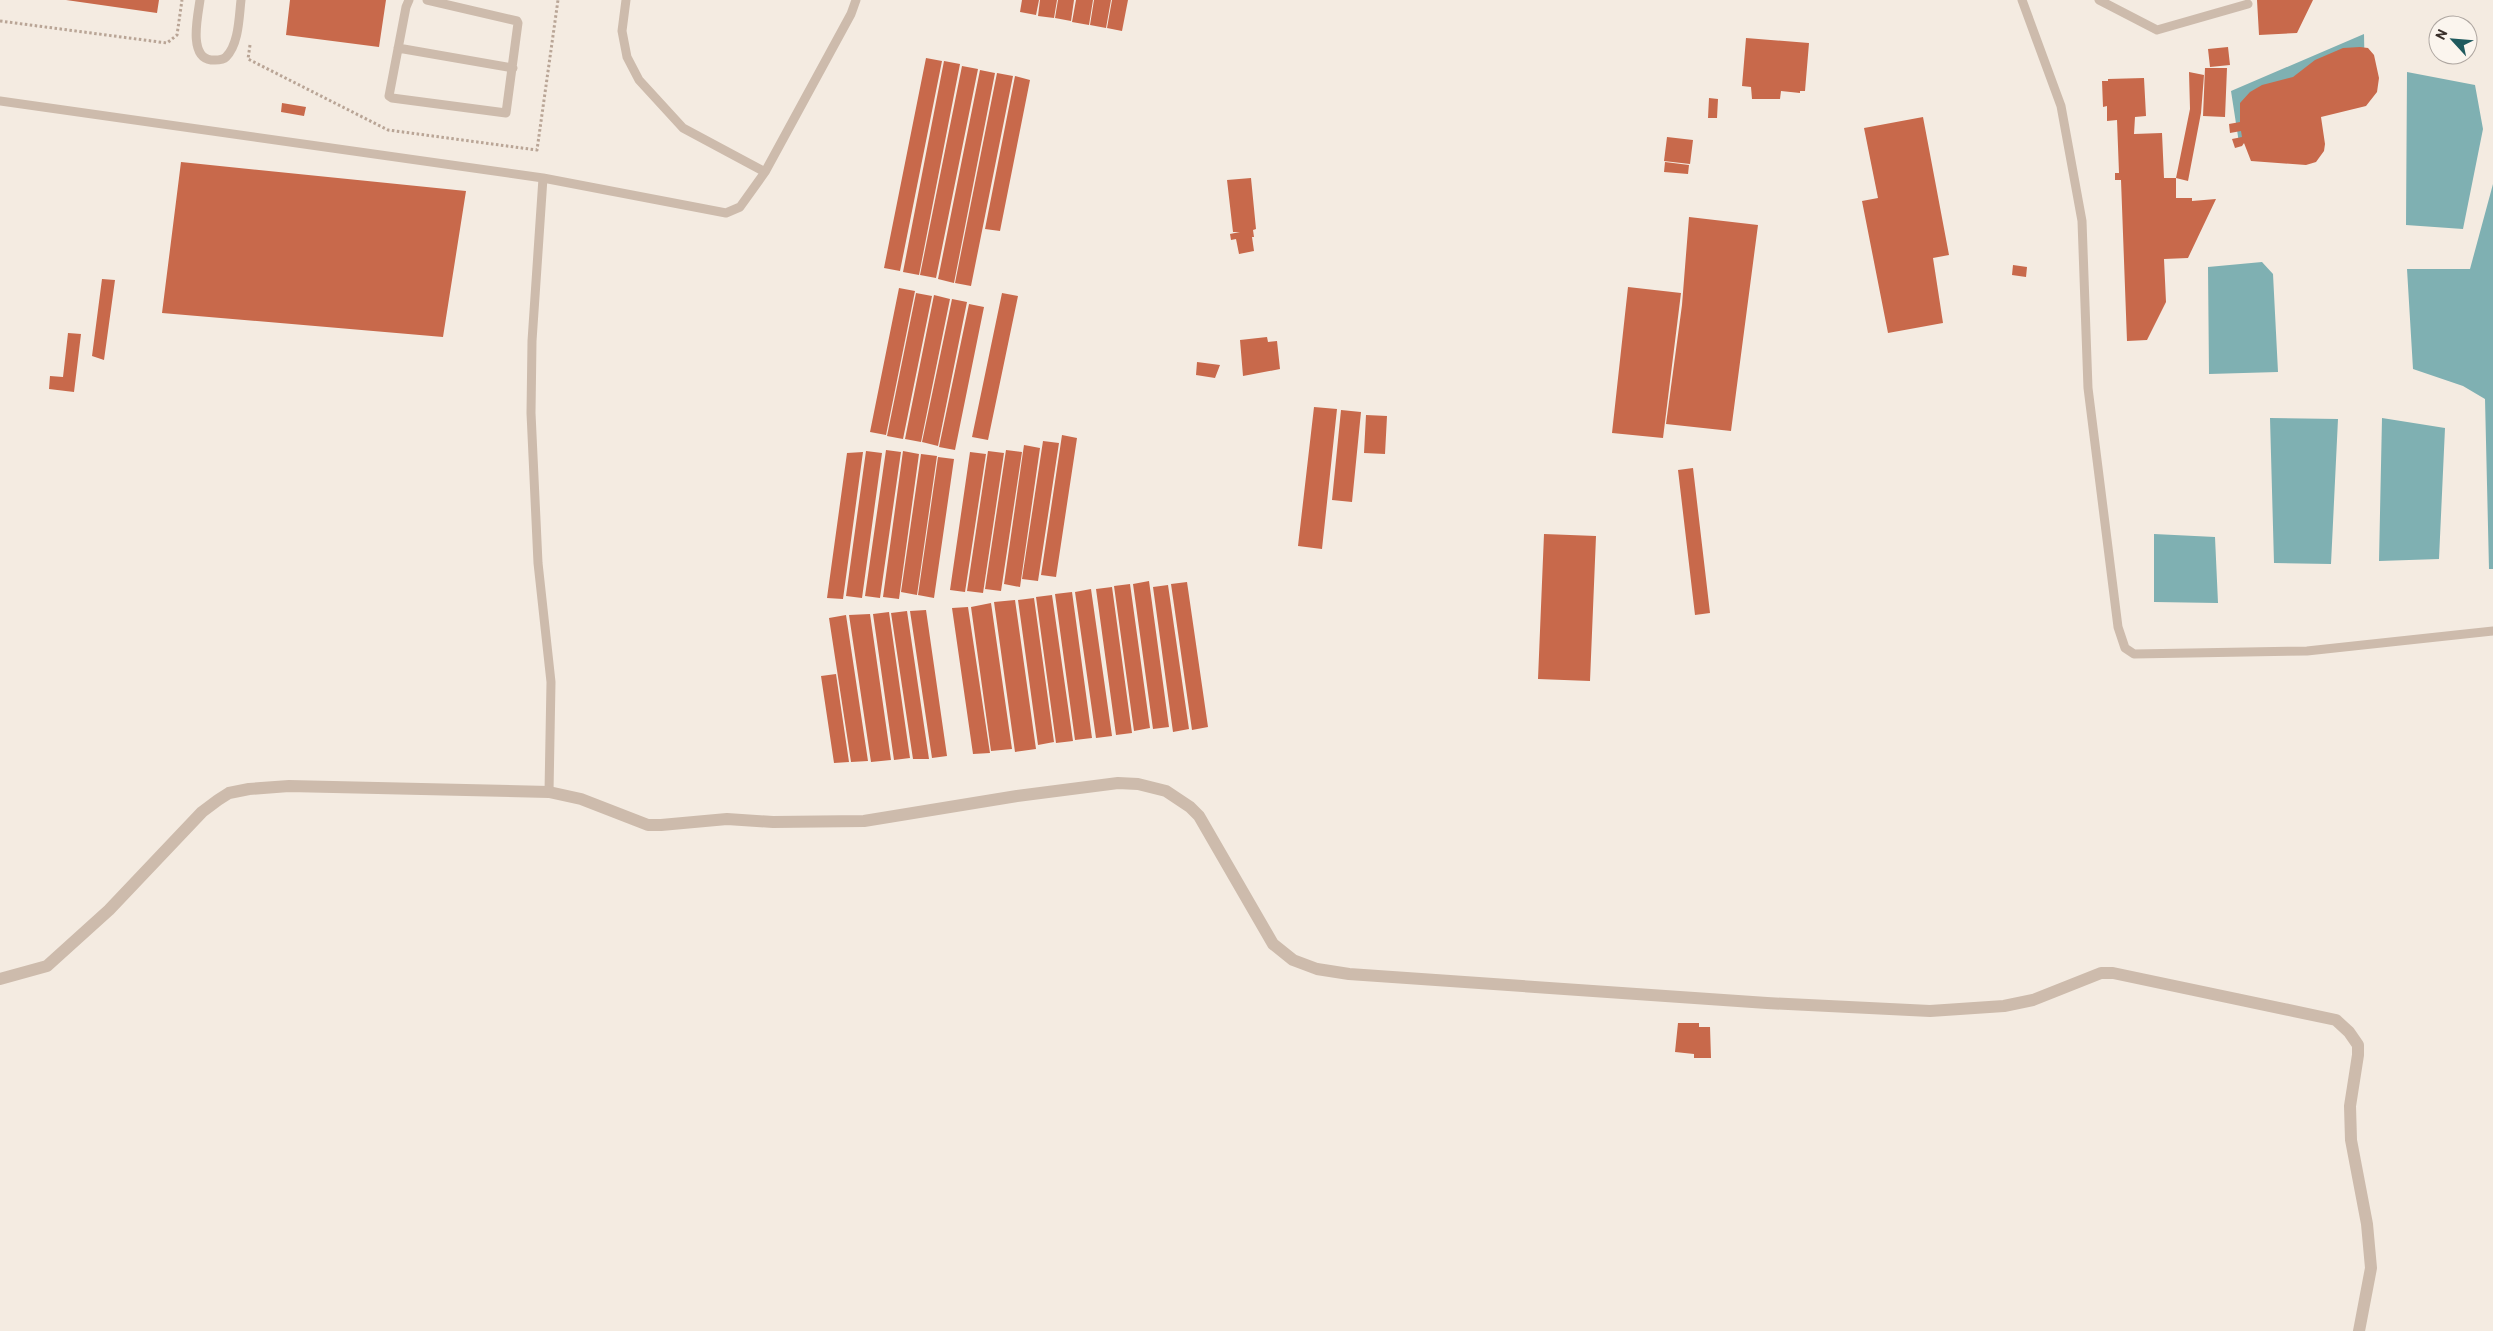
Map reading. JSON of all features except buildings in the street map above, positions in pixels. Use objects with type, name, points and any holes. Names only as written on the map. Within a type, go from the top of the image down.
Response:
[{"type":"street","points":[[0,979],[47,966],[109,910],[202,812],[229,793],[249,789],[289,786],[548,792],[581,799],[648,825],[661,826],[727,819],[773,822],[864,821],[1025,795],[1118,784],[1138,784],[1166,791],[1190,807],[1199,816],[1273,944],[1293,960],[1317,969],[1349,974],[1677,997],[1930,1011],[1972,1010],[2013,1004],[2057,991],[2101,973],[2113,973],[2336,1020],[2358,1044],[2350,1106],[2351,1140],[2367,1224],[2371,1268],[2359,1331]]},
{"type":"lane","points":[[200,0],[196,30],[197,44],[201,55],[208,60],[218,60],[226,57],[233,44],[238,26],[241,0]]},
{"type":"lane","points":[[409,0],[388,93],[392,98],[506,113],[518,23],[454,2],[427,0]]},
{"type":"lane","points":[[626,0],[622,31],[627,57],[639,80],[683,128],[765,172]]},
{"type":"lane","points":[[0,102],[543,178],[726,213],[740,207],[765,172],[851,14],[856,0]]},
{"type":"lane","points":[[2022,0],[2061,106],[2082,221],[2088,388],[2118,627],[2124,648],[2134,654],[2307,650],[2493,632]]},
{"type":"lane","points":[[2099,0],[2151,29],[2157,30],[2248,4]]},
{"type":"lane","points":[[398,48],[513,68]]},
{"type":"lane","points":[[543,178],[532,341],[531,413],[538,563],[551,682],[548,792]]},
{"type":"path","points":[[0,21],[167,43],[177,35],[182,0]]},
{"type":"water","points":[[2364,34],[2365,85],[2310,109],[2311,146],[2239,143],[2231,91]]},
{"type":"water","points":[[2407,72],[2475,85],[2483,129],[2463,229],[2406,225]]},
{"type":"water","points":[[2493,184],[2493,569],[2489,569],[2485,399],[2463,386],[2413,369],[2407,269],[2470,269]]},
{"type":"water","points":[[2262,262],[2273,274],[2278,372],[2209,374],[2208,267]]},
{"type":"water","points":[[2270,418],[2338,419],[2331,564],[2274,563]]},
{"type":"water","points":[[2382,418],[2445,428],[2439,559],[2379,561]]},
{"type":"water","points":[[2154,534],[2215,537],[2218,603],[2154,602]]}]
